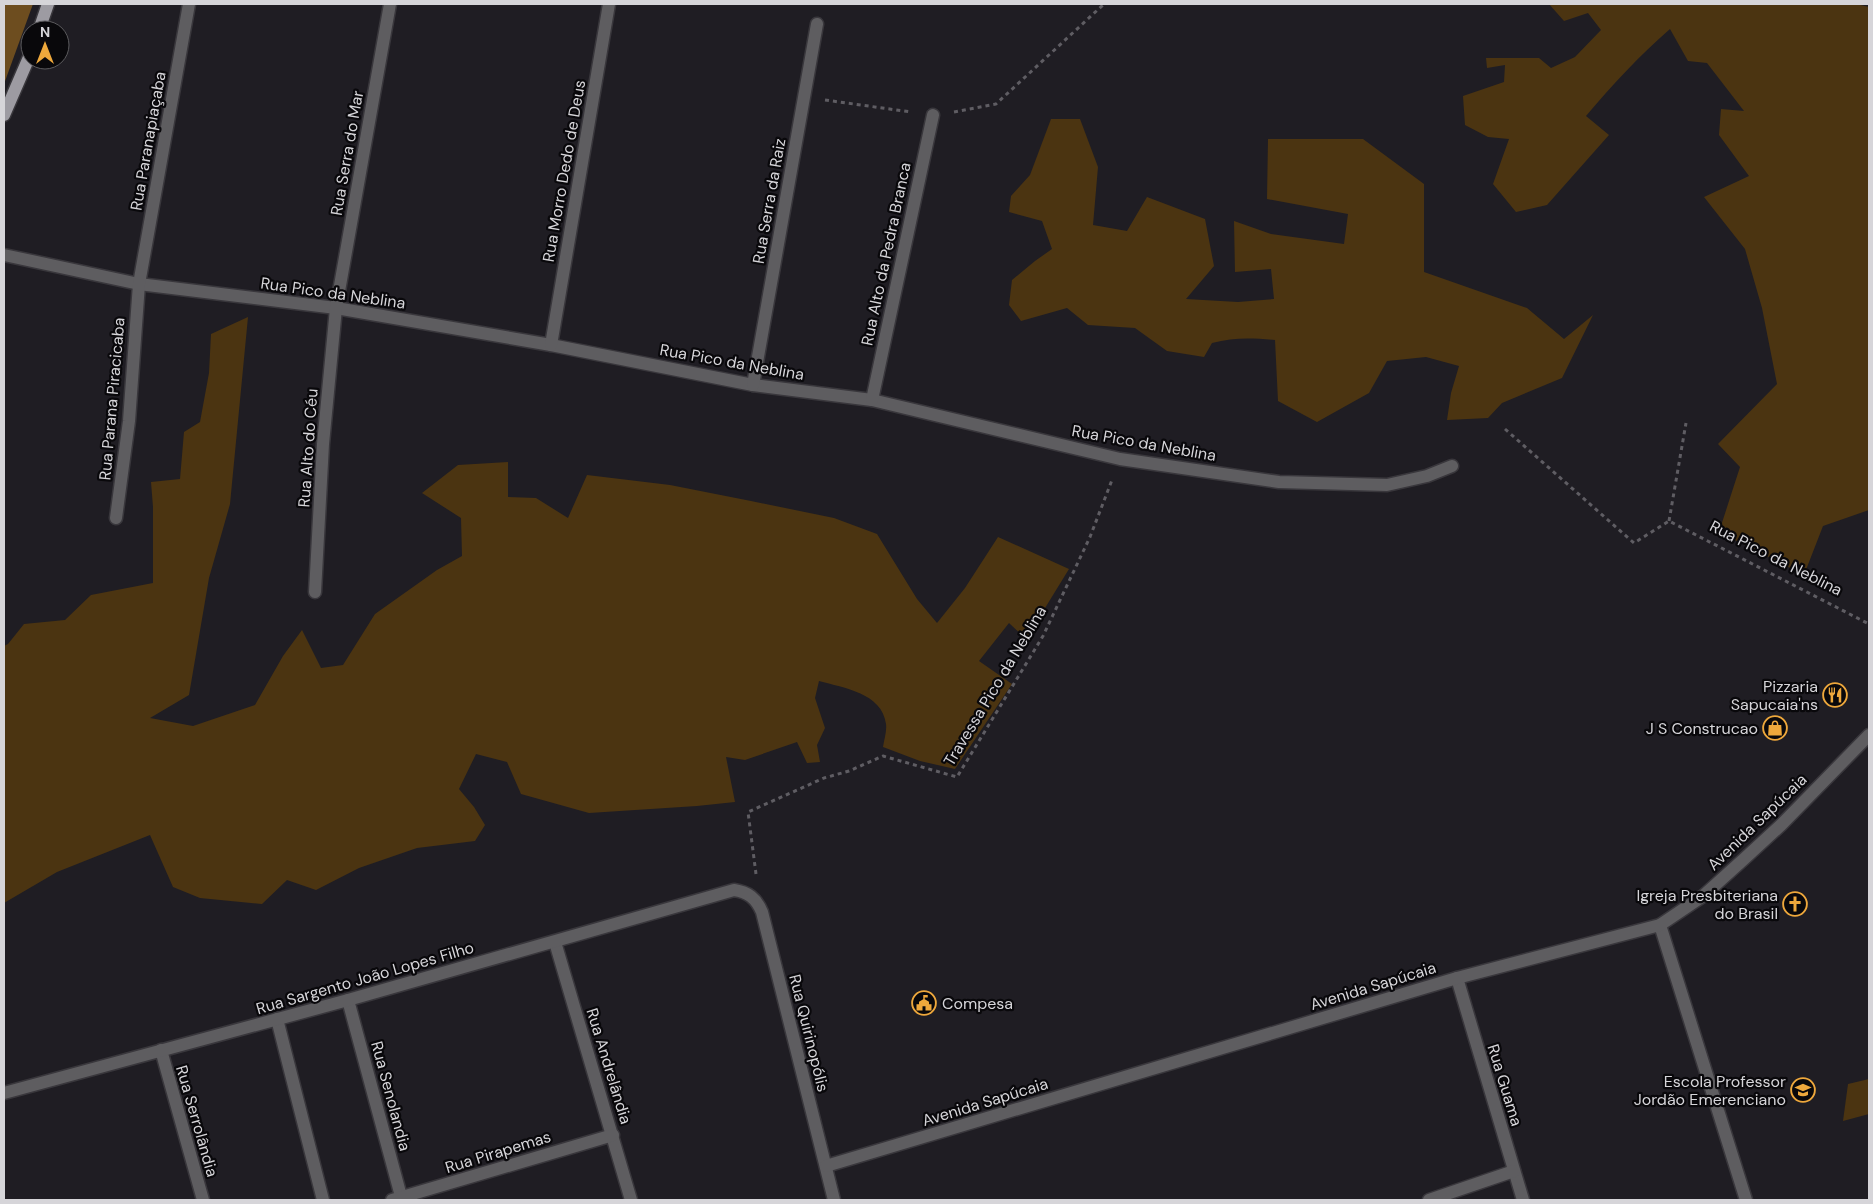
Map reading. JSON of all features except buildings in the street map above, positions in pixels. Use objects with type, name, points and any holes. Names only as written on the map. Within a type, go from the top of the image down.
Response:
[{"type":"main road","points":[[42,20],[48,4]]},
{"type":"main road","points":[[4,115],[23,70]]},
{"type":"street","name":"Rua Paranapiaçaba","points":[[139,284],[189,4]]},
{"type":"street","name":"Rua Serra do Mar","points":[[336,308],[390,4]]},
{"type":"street","name":"Rua Morro Dedo de Deus","points":[[551,345],[609,4]]},
{"type":"street","name":"Rua Serra da Raiz","points":[[753,385],[817,24]]},
{"type":"street","name":"Rua Alto da Pedra Branca","points":[[872,400],[933,115]]},
{"type":"street","name":"Rua Pico da Neblina","points":[[4,255],[139,284],[336,308],[551,345],[753,385],[872,400],[1120,459],[1279,482],[1387,485],[1427,476],[1452,466]]},
{"type":"street","name":"Rua Parana Piracicaba","points":[[116,518],[129,421],[139,284]]},
{"type":"street","name":"Rua Alto do Céu","points":[[315,592],[323,444],[336,308]]},
{"type":"street","name":"Avenida Sapúcaia","points":[[826,1166],[1457,978],[1660,925],[1703,896],[1781,824],[1869,736]]},
{"type":"street","name":"Rua Sargento João Lopes Filho","points":[[4,1093],[348,1000],[734,890]]},
{"type":"street","name":"Rua Quirinopólis","points":[[734,890],[753,896],[762,912],[834,1200]]},
{"type":"street","points":[[1660,925],[1746,1200]]},
{"type":"street","name":"Rua Andrelândia","points":[[555,942],[631,1200]]},
{"type":"street","name":"Rua Guama","points":[[1457,978],[1523,1200]]},
{"type":"street","name":"Rua Senolandia","points":[[348,1000],[398,1199]]},
{"type":"street","points":[[277,1019],[323,1200]]},
{"type":"street","name":"Rua Serrolândia","points":[[161,1050],[203,1200]]},
{"type":"street","name":"Rua Pirapemas","points":[[398,1199],[612,1135]]},
{"type":"street","points":[[1429,1200],[1514,1172]]},
{"type":"path","points":[[805,97],[933,115],[996,104],[1104,4]]},
{"type":"path","points":[[1505,429],[1634,543],[1669,521],[1686,423]]},
{"type":"path","name":"Travessa Pico da Neblina","points":[[734,890],[756,876],[748,812],[824,778],[849,771],[883,756],[957,777],[1043,636],[1090,537],[1120,459]]},
{"type":"path","name":"Rua Pico da Neblina","points":[[1669,521],[1869,624]]},
{"type":"shaded area","points":[[4,4],[33,4],[27,20],[20,20],[20,40],[4,84]]},
{"type":"shaded area","points":[[1549,4],[1856,4],[1869,7],[1869,510],[1823,526],[1804,575],[1719,532],[1740,467],[1718,444],[1777,384],[1762,308],[1745,249],[1704,197],[1749,176],[1719,135],[1721,109],[1744,111],[1707,63],[1688,61],[1670,29],[1626,71],[1586,116],[1609,135],[1547,205],[1516,212],[1493,184],[1509,139],[1488,137],[1465,125],[1463,96],[1504,82],[1505,65],[1487,68],[1486,58],[1539,58],[1551,68],[1575,57],[1601,30],[1588,13],[1564,21]]},
{"type":"shaded area","points":[[1051,119],[1080,119],[1098,167],[1093,225],[1127,231],[1147,197],[1205,219],[1214,266],[1186,299],[1238,302],[1274,299],[1271,269],[1235,272],[1234,221],[1271,234],[1344,244],[1348,214],[1267,199],[1268,139],[1363,139],[1424,184],[1424,272],[1527,308],[1564,339],[1593,315],[1562,378],[1502,403],[1488,418],[1447,420],[1451,393],[1459,366],[1426,357],[1387,361],[1369,393],[1317,422],[1278,401],[1275,340],[1244,338],[1212,343],[1204,357],[1167,351],[1135,328],[1088,325],[1067,308],[1021,321],[1009,305],[1012,280],[1052,249],[1042,221],[1009,212],[1011,196],[1030,175]]},
{"type":"shaded area","points":[[248,317],[230,504],[209,578],[189,695],[150,718],[193,726],[255,705],[283,656],[302,630],[321,668],[343,665],[375,614],[437,570],[462,556],[461,518],[422,493],[458,465],[508,462],[508,497],[536,498],[568,518],[587,475],[670,485],[834,518],[877,534],[917,599],[937,623],[965,588],[998,537],[1069,569],[1026,639],[1009,623],[979,661],[1012,684],[955,769],[920,761],[883,747],[886,724],[883,714],[877,705],[860,694],[819,681],[815,698],[825,728],[817,745],[820,762],[807,763],[797,742],[745,760],[726,757],[735,802],[589,813],[521,794],[507,762],[476,754],[459,789],[474,807],[485,825],[475,841],[417,848],[359,868],[316,890],[287,880],[262,904],[200,898],[173,887],[150,835],[57,872],[4,903],[4,646],[8,644],[24,624],[65,620],[91,595],[153,583],[153,507],[151,482],[180,479],[184,432],[200,422],[209,373],[211,334]]},
{"type":"shaded area","points":[[1869,1079],[1869,1114],[1843,1121],[1848,1084]]},
{"type":"place","name":"Pizzaria Sapucaia'ns","points":[[1835,695]]},
{"type":"place","name":"J S Construcao","points":[[1775,728]]},
{"type":"place","name":"Igreja Presbiteriana do Brasil","points":[[1795,904]]},
{"type":"place","name":"Compesa","points":[[924,1003]]},
{"type":"place","name":"Escola Professor Jordão Emerenciano","points":[[1803,1090]]}]
